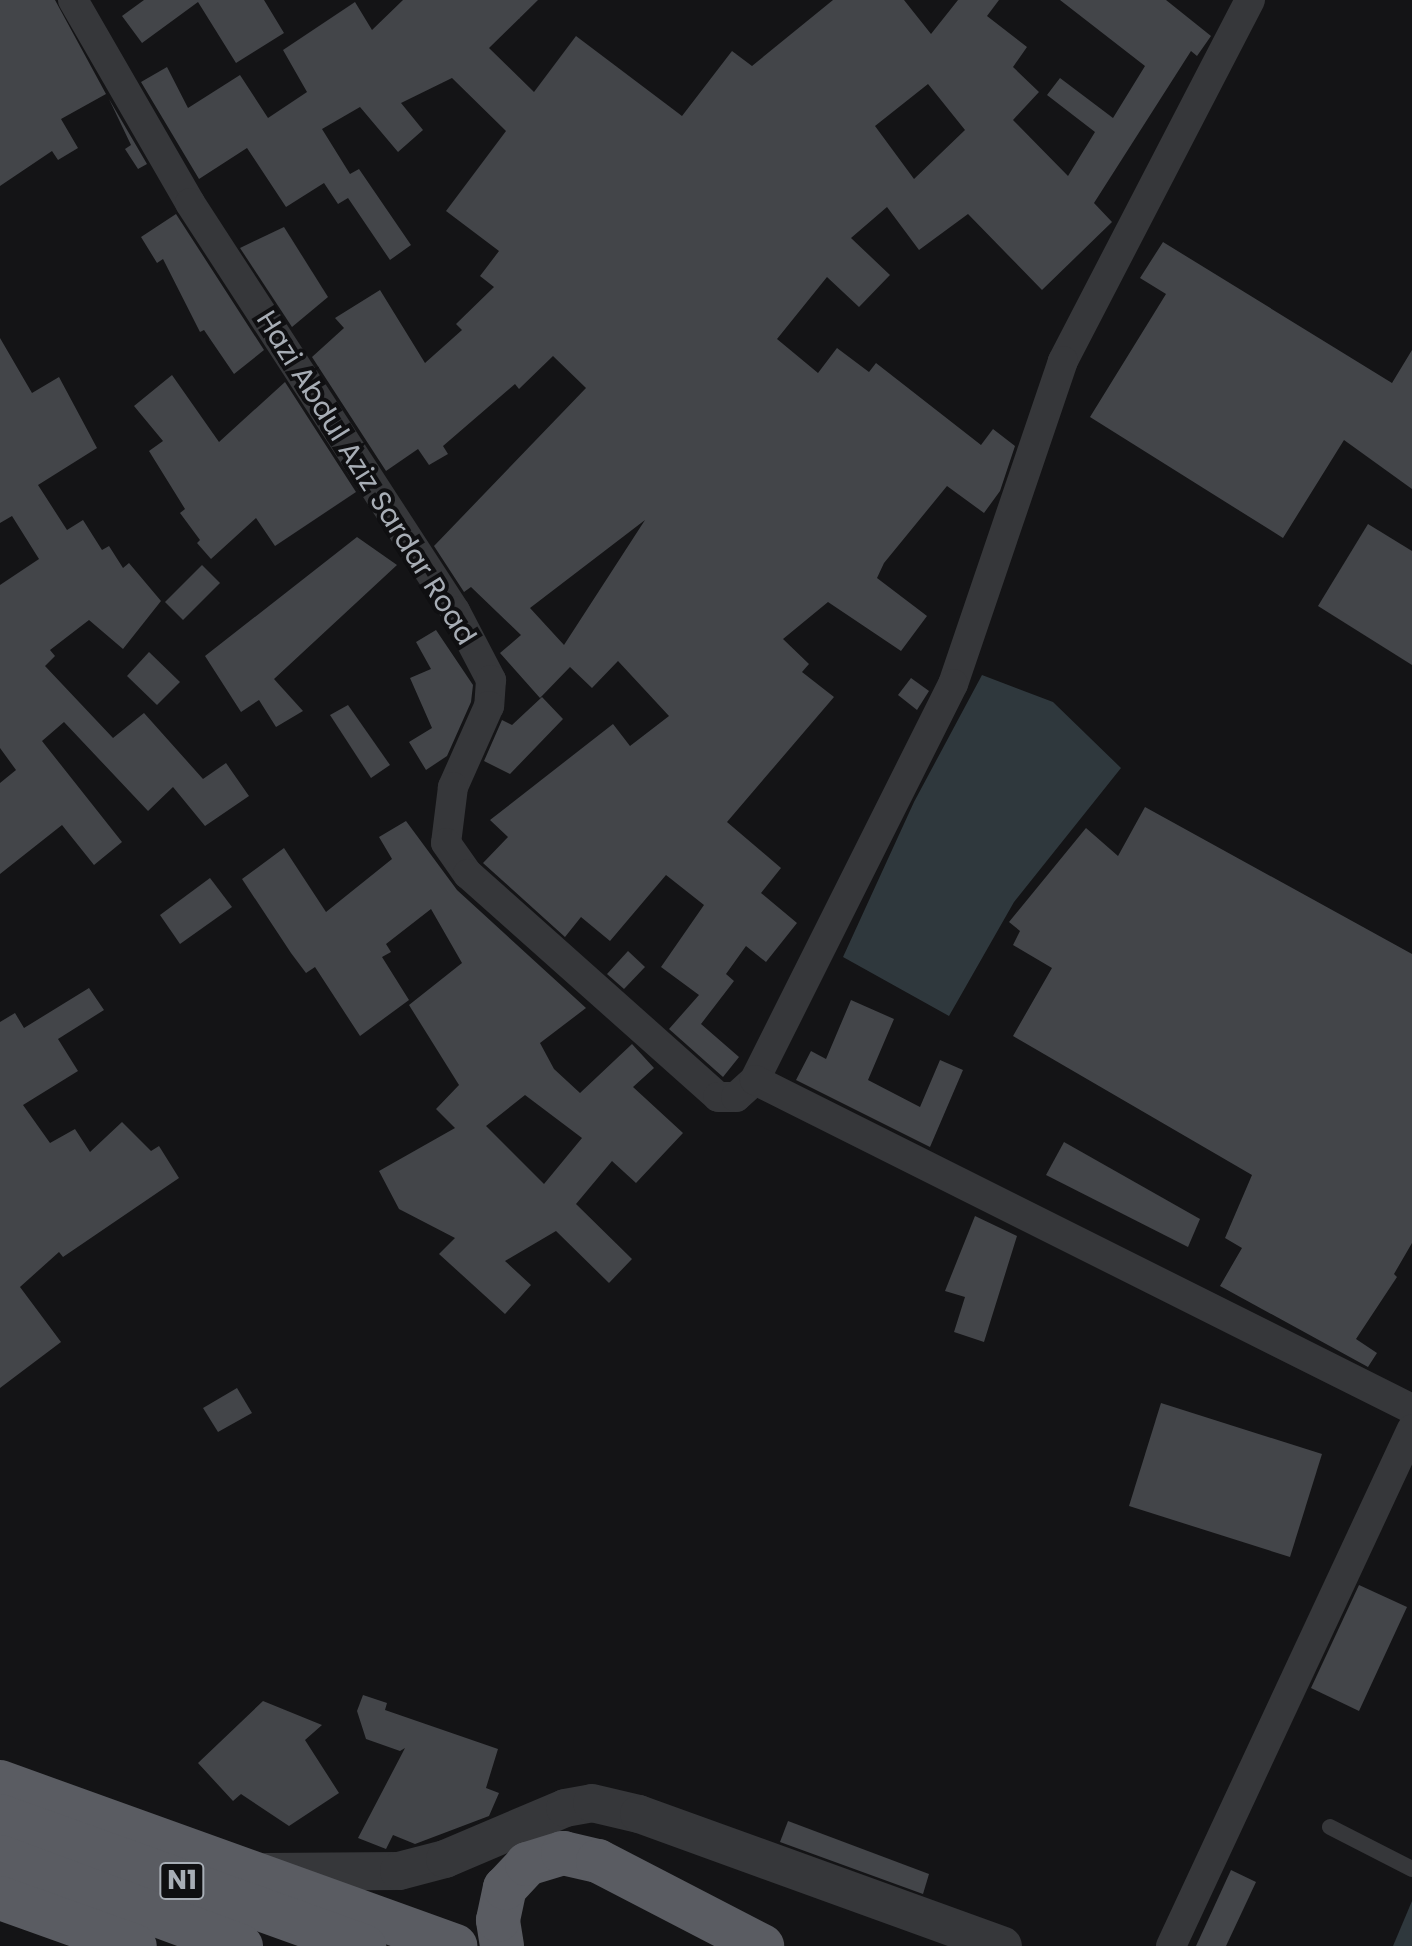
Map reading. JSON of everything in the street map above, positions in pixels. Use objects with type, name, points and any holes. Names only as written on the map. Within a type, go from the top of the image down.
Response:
[{"type":"highway","points":[[0,1782],[255,1871],[455,1946]]},
{"type":"highway","name":"N1","points":[[0,1816],[364,1946]]},
{"type":"highway","points":[[502,1946],[498,1920],[505,1888],[527,1864],[563,1853],[598,1861],[762,1946]]},
{"type":"highway","name":"N1","points":[[0,1857],[241,1946]]},
{"type":"highway","points":[[0,1898],[135,1946]]},
{"type":"highway","points":[[0,1913],[66,1946]]},
{"type":"street","name":"Hazi Abdul Aziz Sardar Road","points":[[73,0],[190,203],[455,611],[491,680],[489,706],[453,787],[446,843],[468,874],[718,1097],[746,1088],[1412,1409]]},
{"type":"street","points":[[746,1088],[953,684],[1063,361],[1250,0]]},
{"type":"street","points":[[1171,1946],[1412,1429]]},
{"type":"street","points":[[255,1871],[399,1871],[445,1859],[565,1808],[592,1803],[639,1814],[1003,1946]]},
{"type":"lane","points":[[1330,1827],[1412,1869]]},
{"type":"shaded area","points":[[982,675],[1053,702],[1121,768],[1014,902],[949,1016],[843,957],[914,802]]},
{"type":"shaded area","points":[[1412,1901],[1412,1946],[1393,1946]]},
{"type":"building","points":[[0,0],[55,0],[106,94],[61,119],[78,148],[58,160],[52,151],[0,186]]},
{"type":"building","points":[[144,0],[264,0],[284,33],[236,63],[198,2],[142,43],[122,16]]},
{"type":"building","points":[[403,0],[538,0],[489,48],[534,92],[576,36],[682,116],[732,51],[752,66],[833,0],[904,0],[931,34],[958,0],[999,0],[987,16],[1027,47],[1013,67],[1039,92],[1013,120],[1068,176],[1095,132],[1047,95],[1060,78],[1113,118],[1145,66],[1060,0],[1166,0],[1211,36],[1197,56],[1191,51],[1094,203],[1112,222],[1042,290],[968,214],[919,250],[887,207],[851,238],[890,275],[859,307],[827,277],[777,339],[818,373],[837,348],[869,372],[876,363],[981,445],[993,429],[1015,446],[1000,491],[984,513],[947,486],[884,563],[877,578],[927,616],[901,651],[828,602],[783,639],[809,664],[802,672],[834,697],[727,822],[781,868],[761,893],[797,923],[766,962],[746,946],[726,974],[734,981],[701,1024],[739,1057],[723,1077],[669,1029],[699,995],[661,967],[704,905],[666,875],[610,941],[581,917],[565,937],[483,863],[508,837],[490,820],[613,724],[630,746],[669,716],[618,661],[592,688],[570,667],[540,698],[500,653],[521,635],[471,587],[464,592],[434,546],[586,388],[553,356],[519,389],[515,384],[443,446],[448,454],[429,465],[418,449],[386,471],[312,357],[344,328],[335,318],[380,290],[425,363],[462,330],[456,324],[494,287],[480,276],[499,251],[446,211],[506,131],[452,78],[401,103],[423,130],[398,152],[360,107],[322,129],[350,174],[359,169],[411,245],[390,260],[348,198],[338,204],[324,183],[286,207],[247,148],[199,179],[141,82],[167,67],[188,108],[240,75],[268,118],[307,92],[283,50],[355,2],[372,30]],"holes":[[[928,84],[965,130],[914,179],[875,126]],[[645,520],[564,645],[530,608]]]},
{"type":"building","points":[[109,99],[147,164],[138,169],[125,149],[131,145]]},
{"type":"building","points":[[176,214],[264,350],[234,374],[204,330],[200,332],[163,259],[157,263],[141,237]]},
{"type":"building","points":[[284,227],[328,297],[292,327],[240,248]]},
{"type":"building","points":[[1163,242],[1392,383],[1412,350],[1412,489],[1344,440],[1283,538],[1090,417],[1166,294],[1140,278]]},
{"type":"building","points":[[0,338],[32,393],[59,377],[97,448],[38,485],[67,530],[83,520],[102,550],[109,546],[123,568],[129,563],[161,601],[123,649],[89,620],[50,650],[55,656],[45,666],[113,738],[144,713],[203,779],[226,763],[249,796],[205,826],[173,787],[148,811],[64,722],[42,741],[122,842],[94,865],[62,825],[0,874],[0,783],[16,770],[0,748],[0,585],[39,559],[12,516],[0,523]]},
{"type":"building","points":[[172,375],[219,442],[285,382],[356,492],[275,546],[256,518],[211,559],[197,543],[200,540],[180,513],[185,509],[149,451],[163,441],[134,406]]},
{"type":"building","points":[[1368,524],[1412,551],[1412,665],[1318,606]]},
{"type":"building","points":[[357,537],[397,565],[274,679],[303,711],[276,727],[259,700],[241,712],[205,656]]},
{"type":"building","points":[[202,565],[220,583],[183,620],[165,602]]},
{"type":"building","points":[[436,630],[473,685],[471,702],[447,756],[426,770],[409,742],[432,728],[410,678],[431,669],[416,642]]},
{"type":"building","points":[[149,652],[180,682],[157,705],[127,676]]},
{"type":"building","points":[[911,678],[929,691],[917,710],[898,695]]},
{"type":"building","points":[[542,697],[563,719],[510,774],[484,761],[502,720],[512,725]]},
{"type":"building","points":[[348,705],[390,765],[371,778],[330,715]]},
{"type":"building","points":[[1145,807],[1412,954],[1412,1243],[1394,1274],[1397,1277],[1356,1339],[1377,1353],[1368,1367],[1220,1286],[1242,1248],[1225,1238],[1252,1175],[1013,1036],[1052,968],[1013,945],[1020,931],[1009,922],[1086,828],[1118,856]]},
{"type":"building","points":[[406,821],[457,890],[586,1008],[540,1043],[554,1069],[580,1093],[632,1044],[654,1068],[633,1087],[683,1133],[636,1183],[612,1161],[576,1204],[632,1259],[609,1283],[556,1231],[505,1261],[531,1285],[505,1314],[439,1254],[455,1238],[399,1209],[379,1171],[455,1128],[436,1109],[459,1085],[409,1005],[462,963],[431,909],[386,944],[391,952],[382,957],[409,1000],[360,1036],[315,967],[306,973],[242,879],[284,848],[326,912],[392,859],[379,837]],"holes":[[[525,1095],[582,1138],[544,1184],[486,1126]]]},
{"type":"building","points":[[210,878],[232,907],[180,944],[160,915]]},
{"type":"building","points":[[628,951],[645,967],[624,989],[607,974]]},
{"type":"building","points":[[89,988],[104,1010],[58,1039],[78,1071],[23,1105],[50,1143],[75,1129],[90,1152],[122,1122],[151,1151],[159,1146],[179,1178],[63,1257],[59,1252],[20,1287],[61,1342],[0,1388],[0,1022],[15,1013],[24,1028]]},
{"type":"building","points":[[851,1000],[894,1019],[868,1080],[920,1107],[940,1060],[963,1070],[930,1147],[796,1080],[811,1051],[826,1059]]},
{"type":"building","points":[[1064,1142],[1200,1219],[1188,1247],[1046,1175]]},
{"type":"building","points":[[975,1216],[1017,1236],[984,1342],[954,1332],[965,1297],[945,1291]]},
{"type":"building","points":[[237,1388],[252,1413],[218,1432],[203,1408]]},
{"type":"building","points":[[1161,1403],[1322,1454],[1290,1557],[1129,1506]]},
{"type":"building","points":[[1359,1585],[1407,1607],[1359,1711],[1311,1688]]},
{"type":"building","points":[[363,1695],[387,1703],[385,1710],[498,1749],[486,1788],[499,1793],[489,1816],[415,1844],[393,1835],[386,1849],[358,1838],[405,1748],[400,1751],[366,1739],[357,1711]]},
{"type":"building","points":[[263,1701],[322,1725],[305,1740],[339,1793],[289,1826],[241,1794],[233,1801],[198,1763]]},
{"type":"building","points":[[788,1821],[929,1874],[923,1894],[780,1842]]},
{"type":"building","points":[[1231,1870],[1256,1882],[1226,1946],[1196,1946]]}]
